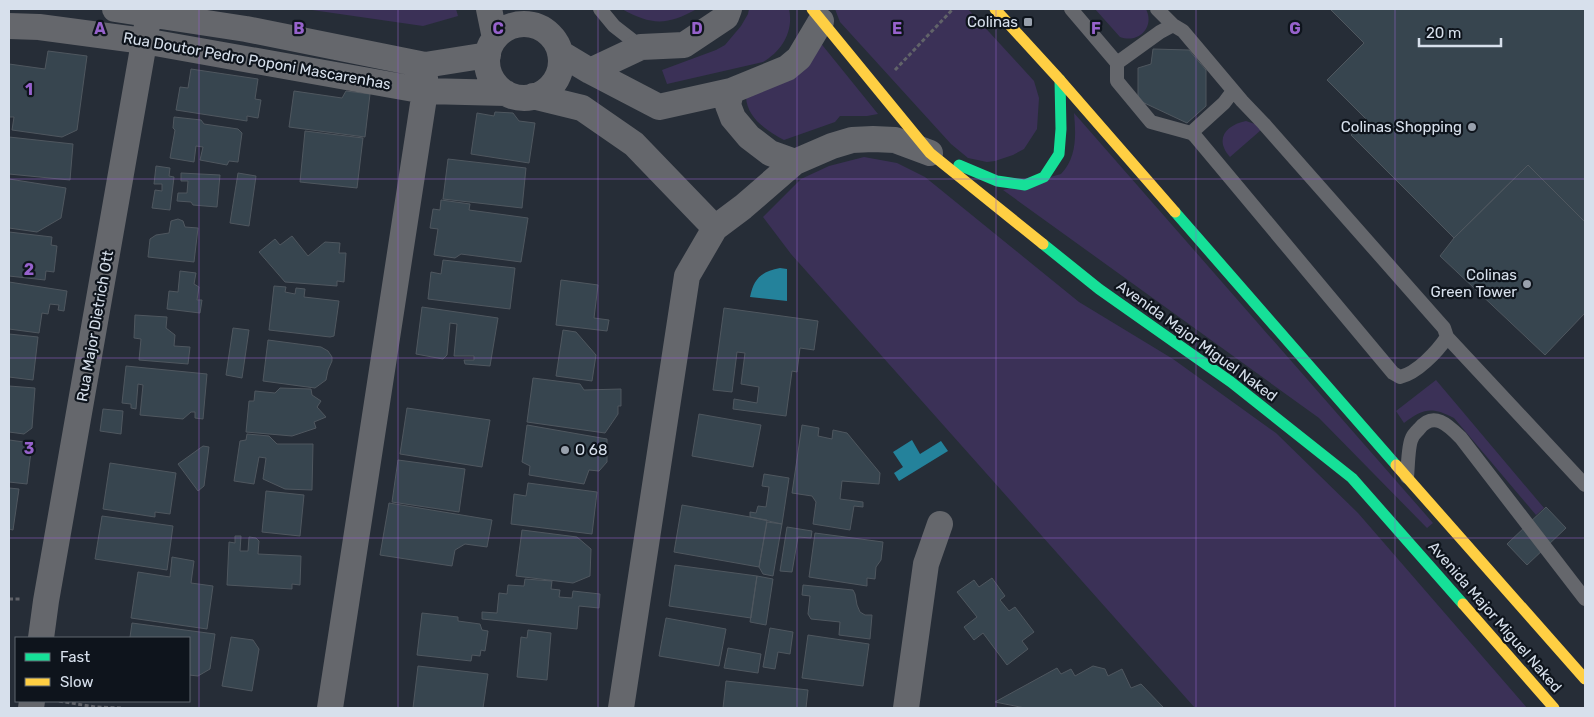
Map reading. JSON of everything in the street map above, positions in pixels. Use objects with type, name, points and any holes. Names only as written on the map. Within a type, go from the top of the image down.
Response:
[{"type":"main road","name":"Avenida Major Miguel Naked","points":[[995,9],[1060,80],[1585,679]]},
{"type":"main road","name":"Avenida Major Miguel Naked","points":[[818,13],[878,91],[930,153],[1099,289],[1231,382],[1352,478],[1554,708]]},
{"type":"main road","points":[[930,153],[998,181],[1025,185],[1044,177],[1059,154],[1061,129],[1060,80]]},
{"type":"street","name":"Rua Doutor Pedro Poponi Mascarenhas","points":[[114,9],[246,29],[426,65]]},
{"type":"street","points":[[489,9],[491,47],[488,66],[491,77],[497,86],[506,93],[524,97],[543,92],[552,85],[558,75],[561,64],[556,44],[541,9]]},
{"type":"street","points":[[590,70],[641,47],[684,45],[726,16],[729,9]]},
{"type":"street","points":[[330,708],[426,90],[426,65],[491,47],[504,30],[516,25],[529,24],[541,28],[556,44],[590,70],[659,107],[731,91],[787,68],[799,58],[818,13]]},
{"type":"street","name":"Rua Major Dietrich Ott","points":[[41,637],[149,14]]},
{"type":"street","name":"Rua Doutor Pedro Poponi Mascarenhas","points":[[9,26],[39,26],[144,41],[426,90],[506,93]]},
{"type":"street","points":[[731,91],[728,106],[733,118],[744,131],[770,153],[794,162]]},
{"type":"street","points":[[533,96],[582,108],[634,144],[715,228]]},
{"type":"street","points":[[621,708],[687,276],[715,228],[794,162],[852,140],[895,140],[930,153]]},
{"type":"street","points":[[906,708],[926,564],[940,524]]},
{"type":"lane","points":[[600,9],[614,26],[641,47]]},
{"type":"lane","points":[[1071,9],[1117,63],[1117,81],[1151,122],[1196,136],[1393,373],[1400,377],[1410,374],[1440,347],[1447,337]]},
{"type":"lane","points":[[1157,9],[1173,25],[1183,31],[1444,328],[1447,337],[1585,486]]},
{"type":"lane","points":[[1117,63],[1160,32],[1173,25]]},
{"type":"lane","points":[[1191,133],[1224,103],[1233,90]]},
{"type":"lane","points":[[1407,478],[1411,438],[1429,420],[1438,420],[1448,424],[1461,438],[1585,599]]},
{"type":"path","points":[[878,91],[892,73],[953,9]]},
{"type":"path","points":[[64,702],[95,707],[123,708]]},
{"type":"shaded area","points":[[305,9],[456,9],[458,16],[423,26]]},
{"type":"shaded area","points":[[622,9],[697,9],[668,21],[651,21]]},
{"type":"shaded area","points":[[749,9],[789,9],[790,25],[788,33],[776,52],[763,62],[667,84],[662,70],[725,45],[741,26]]},
{"type":"shaded area","points":[[835,9],[968,9],[1034,81],[1039,98],[1037,129],[1024,149],[995,161],[987,162],[968,158],[951,144],[840,22]]},
{"type":"shaded area","points":[[1095,9],[1146,9],[1148,16],[1147,28],[1139,36],[1133,38],[1120,37]]},
{"type":"shaded area","points":[[819,41],[878,114],[840,116],[835,122],[784,140],[759,123],[747,105],[746,97]]},
{"type":"shaded area","points":[[1074,113],[1433,523],[1427,528],[1319,418],[1003,190],[1061,174],[1073,153],[1075,137]]},
{"type":"shaded area","points":[[1246,121],[1255,124],[1261,130],[1230,157],[1223,144],[1224,134],[1233,126]]},
{"type":"shaded area","points":[[864,157],[897,163],[925,177],[1079,302],[1173,359],[1276,433],[1358,513],[1527,708],[1195,708],[791,254],[763,217],[801,179],[829,166]]},
{"type":"shaded area","points":[[1436,380],[1544,508],[1536,515],[1454,418],[1440,412],[1428,411],[1417,414],[1404,423],[1396,411]]},
{"type":"water","points":[[780,268],[787,269],[787,301],[750,297],[759,277]]},
{"type":"water","points":[[912,440],[920,454],[941,441],[948,451],[899,481],[894,473],[903,467],[893,452]]},
{"type":"building","name":"Colinas Shopping","points":[[1330,9],[1585,9],[1585,222],[1528,165],[1454,238],[1351,135],[1367,120],[1327,80],[1364,43]]},
{"type":"building","points":[[1153,49],[1189,50],[1206,70],[1206,106],[1187,123],[1138,100],[1138,68],[1151,64]]},
{"type":"building","points":[[48,51],[87,56],[77,130],[62,137],[12,130],[14,117],[9,117],[9,64],[45,69]]},
{"type":"building","points":[[191,69],[258,79],[255,99],[261,100],[258,118],[247,116],[247,121],[176,110],[180,87],[188,88]]},
{"type":"building","points":[[294,91],[342,98],[346,91],[370,94],[365,137],[289,127]]},
{"type":"building","points":[[495,112],[513,113],[519,121],[535,123],[529,163],[471,154],[477,113],[494,116]]},
{"type":"building","points":[[174,117],[201,120],[204,124],[238,129],[242,133],[238,162],[229,161],[227,165],[200,160],[203,147],[196,146],[194,162],[170,158],[175,130],[173,128]]},
{"type":"building","points":[[305,131],[363,138],[357,188],[300,182]]},
{"type":"building","points":[[9,137],[73,144],[70,180],[9,174]]},
{"type":"building","points":[[448,159],[526,168],[522,208],[443,199]]},
{"type":"building","name":"Colinas Green Tower","points":[[1528,165],[1585,222],[1585,313],[1545,355],[1440,256],[1454,238]]},
{"type":"building","points":[[156,166],[170,168],[169,176],[174,177],[170,210],[152,208],[155,190],[162,191],[162,184],[154,184]]},
{"type":"building","points":[[181,173],[220,175],[217,207],[193,205],[191,202],[177,201],[178,193],[187,193],[188,181],[181,181]]},
{"type":"building","points":[[238,173],[256,176],[249,226],[230,223]]},
{"type":"building","points":[[9,179],[66,188],[61,218],[37,232],[9,228]]},
{"type":"building","points":[[441,200],[470,204],[469,210],[528,218],[521,262],[461,254],[455,258],[434,255],[438,229],[430,228],[433,209],[440,210]]},
{"type":"building","points":[[178,219],[183,221],[185,227],[198,228],[194,262],[148,257],[150,239],[156,235],[169,233],[171,221]]},
{"type":"building","points":[[9,232],[52,237],[51,245],[57,246],[54,272],[46,271],[45,280],[9,276]]},
{"type":"building","points":[[292,236],[308,256],[325,242],[340,243],[339,253],[346,253],[344,282],[337,281],[337,286],[285,282],[259,252],[275,239],[280,245]]},
{"type":"building","points":[[443,260],[515,268],[510,309],[428,299],[431,272],[441,274]]},
{"type":"building","points":[[180,271],[196,273],[194,284],[199,287],[197,300],[202,300],[200,313],[167,309],[169,291],[178,292]]},
{"type":"building","points":[[561,280],[598,285],[594,318],[609,320],[607,331],[556,325]]},
{"type":"building","points":[[9,282],[67,291],[64,311],[58,310],[59,305],[50,304],[48,314],[42,313],[39,333],[9,329]]},
{"type":"building","points":[[274,286],[286,287],[285,292],[295,294],[296,288],[305,289],[304,297],[339,301],[334,336],[269,330]]},
{"type":"building","points":[[422,307],[498,318],[490,366],[465,364],[464,360],[474,360],[474,356],[454,356],[457,324],[450,323],[447,355],[443,359],[416,354]]},
{"type":"building","points":[[724,308],[818,321],[814,350],[800,348],[797,372],[792,371],[786,416],[733,409],[734,399],[757,403],[759,387],[741,384],[745,353],[737,352],[732,392],[713,390]]},
{"type":"building","points":[[135,315],[167,317],[166,328],[175,335],[174,346],[190,347],[188,364],[139,360],[141,339],[134,338]]},
{"type":"building","points":[[233,328],[249,330],[242,378],[226,375]]},
{"type":"building","points":[[563,330],[576,332],[596,355],[592,381],[556,376]]},
{"type":"building","points":[[9,334],[38,337],[33,380],[9,377]]},
{"type":"building","points":[[268,340],[321,347],[328,351],[332,361],[326,380],[315,388],[263,381]]},
{"type":"building","points":[[126,366],[207,374],[203,419],[195,418],[195,412],[191,412],[183,419],[140,415],[143,385],[138,384],[136,409],[131,408],[131,404],[122,403]]},
{"type":"building","points":[[533,378],[580,384],[584,390],[621,389],[621,406],[618,406],[618,414],[605,433],[527,422]]},
{"type":"building","points":[[9,386],[35,388],[32,428],[24,434],[9,432]]},
{"type":"building","points":[[280,388],[311,389],[312,395],[321,401],[317,407],[326,417],[314,422],[316,428],[292,436],[246,432],[249,401],[254,401],[255,391],[275,393]]},
{"type":"building","points":[[407,408],[490,420],[482,467],[400,454]]},
{"type":"building","points":[[103,409],[123,411],[121,434],[100,431]]},
{"type":"building","points":[[699,414],[761,425],[753,467],[692,456]]},
{"type":"building","name":"O 68","points":[[527,425],[607,439],[607,462],[599,471],[589,470],[584,484],[529,475],[530,466],[522,462]]},
{"type":"building","points":[[802,425],[819,428],[818,436],[832,439],[833,430],[847,433],[880,473],[879,484],[842,481],[840,499],[863,502],[863,507],[854,506],[850,530],[813,524],[816,502],[812,496],[792,493]]},
{"type":"building","points":[[247,434],[269,436],[277,444],[313,444],[312,490],[285,489],[263,479],[266,458],[259,457],[254,484],[234,481],[240,441],[246,440]]},
{"type":"building","points":[[9,440],[32,443],[27,484],[9,482]]},
{"type":"building","points":[[203,446],[209,447],[204,486],[198,491],[178,464]]},
{"type":"building","points":[[398,460],[465,469],[459,512],[392,502]]},
{"type":"building","points":[[110,463],[176,473],[170,514],[155,512],[155,517],[103,509]]},
{"type":"building","points":[[764,474],[789,478],[782,524],[750,517],[750,512],[756,513],[758,506],[766,507],[769,487],[762,486]]},
{"type":"building","points":[[528,483],[597,492],[592,534],[511,524],[514,494],[526,496]]},
{"type":"building","points":[[9,488],[19,489],[13,530],[9,529]]},
{"type":"building","points":[[266,491],[304,495],[300,536],[262,532]]},
{"type":"building","points":[[389,503],[492,520],[487,547],[465,544],[455,550],[452,566],[380,555]]},
{"type":"building","points":[[682,505],[767,520],[759,567],[674,552]]},
{"type":"building","points":[[1546,507],[1566,528],[1527,565],[1507,544]]},
{"type":"building","points":[[102,516],[173,526],[167,570],[95,559]]},
{"type":"building","points":[[767,522],[782,524],[773,576],[763,574],[759,567]]},
{"type":"building","points":[[787,527],[812,531],[811,538],[798,537],[792,572],[780,571]]},
{"type":"building","points":[[522,530],[577,537],[591,549],[590,576],[573,583],[516,576]]},
{"type":"building","points":[[815,533],[883,542],[881,560],[876,567],[875,579],[867,578],[867,586],[809,577]]},
{"type":"building","points":[[235,536],[241,536],[240,551],[248,551],[249,537],[256,538],[259,541],[258,554],[301,556],[300,585],[292,584],[292,589],[227,585],[229,542],[235,543]]},
{"type":"building","points":[[172,557],[194,561],[191,583],[213,586],[207,629],[131,618],[138,572],[170,577]]},
{"type":"building","points":[[675,565],[757,576],[751,618],[669,606]]},
{"type":"building","points":[[757,576],[773,579],[766,625],[750,622]]},
{"type":"building","points":[[992,578],[1005,596],[1000,600],[1009,611],[1015,607],[1034,632],[1022,641],[1028,649],[1007,665],[983,633],[974,640],[964,627],[977,617],[957,592],[974,580],[979,587]]},
{"type":"building","points":[[525,579],[552,581],[551,589],[560,590],[559,597],[572,598],[573,591],[600,594],[599,608],[579,606],[577,629],[482,619],[482,612],[497,613],[499,593],[507,594],[508,585],[524,586]]},
{"type":"building","points":[[803,585],[853,590],[860,612],[865,615],[872,615],[870,639],[839,635],[840,622],[811,619],[808,614],[810,596],[802,595]]},
{"type":"building","points":[[422,613],[458,617],[458,621],[480,624],[482,630],[488,631],[485,651],[481,650],[480,656],[472,655],[471,661],[417,655]]},
{"type":"building","points":[[666,618],[726,629],[719,666],[659,656]]},
{"type":"building","points":[[132,623],[215,634],[210,669],[198,676],[190,675],[190,637],[130,637]]},
{"type":"building","points":[[770,628],[793,632],[790,654],[778,652],[775,669],[763,667]]},
{"type":"building","points":[[528,630],[551,633],[547,680],[517,677],[521,637],[527,638]]},
{"type":"building","points":[[808,635],[869,644],[863,686],[802,678]]},
{"type":"building","points":[[231,637],[253,640],[259,649],[252,691],[222,686]]},
{"type":"building","points":[[728,648],[761,654],[758,673],[724,668]]},
{"type":"building","points":[[418,666],[488,674],[483,708],[413,708]]},
{"type":"building","points":[[1093,666],[1105,669],[1108,676],[1122,669],[1131,688],[1141,684],[1163,707],[1025,708],[995,702],[1057,668],[1061,674],[1071,669],[1075,676]]},
{"type":"building","points":[[726,681],[808,690],[806,708],[723,708]]},
{"type":"traffic: fast","points":[[959,165],[997,181],[1025,185],[1044,177],[1059,154],[1061,129],[1060,80]]},
{"type":"traffic: fast","points":[[1175,212],[1396,465]]},
{"type":"traffic: fast","points":[[1043,244],[1099,289],[1231,382],[1352,478],[1463,604]]},
{"type":"traffic: slow","points":[[812,9],[930,153],[1043,244]]},
{"type":"traffic: slow","points":[[995,9],[1060,80],[1175,212]]},
{"type":"traffic: slow","points":[[1396,465],[1585,679]]},
{"type":"traffic: slow","points":[[1463,604],[1554,708]]},
{"type":"place","name":"Colinas","points":[[1028,22]]},
{"type":"place","name":"Colinas Shopping","points":[[1472,127]]},
{"type":"place","name":"Colinas Green Tower","points":[[1527,284]]},
{"type":"place","name":"O 68","points":[[565,450]]}]
